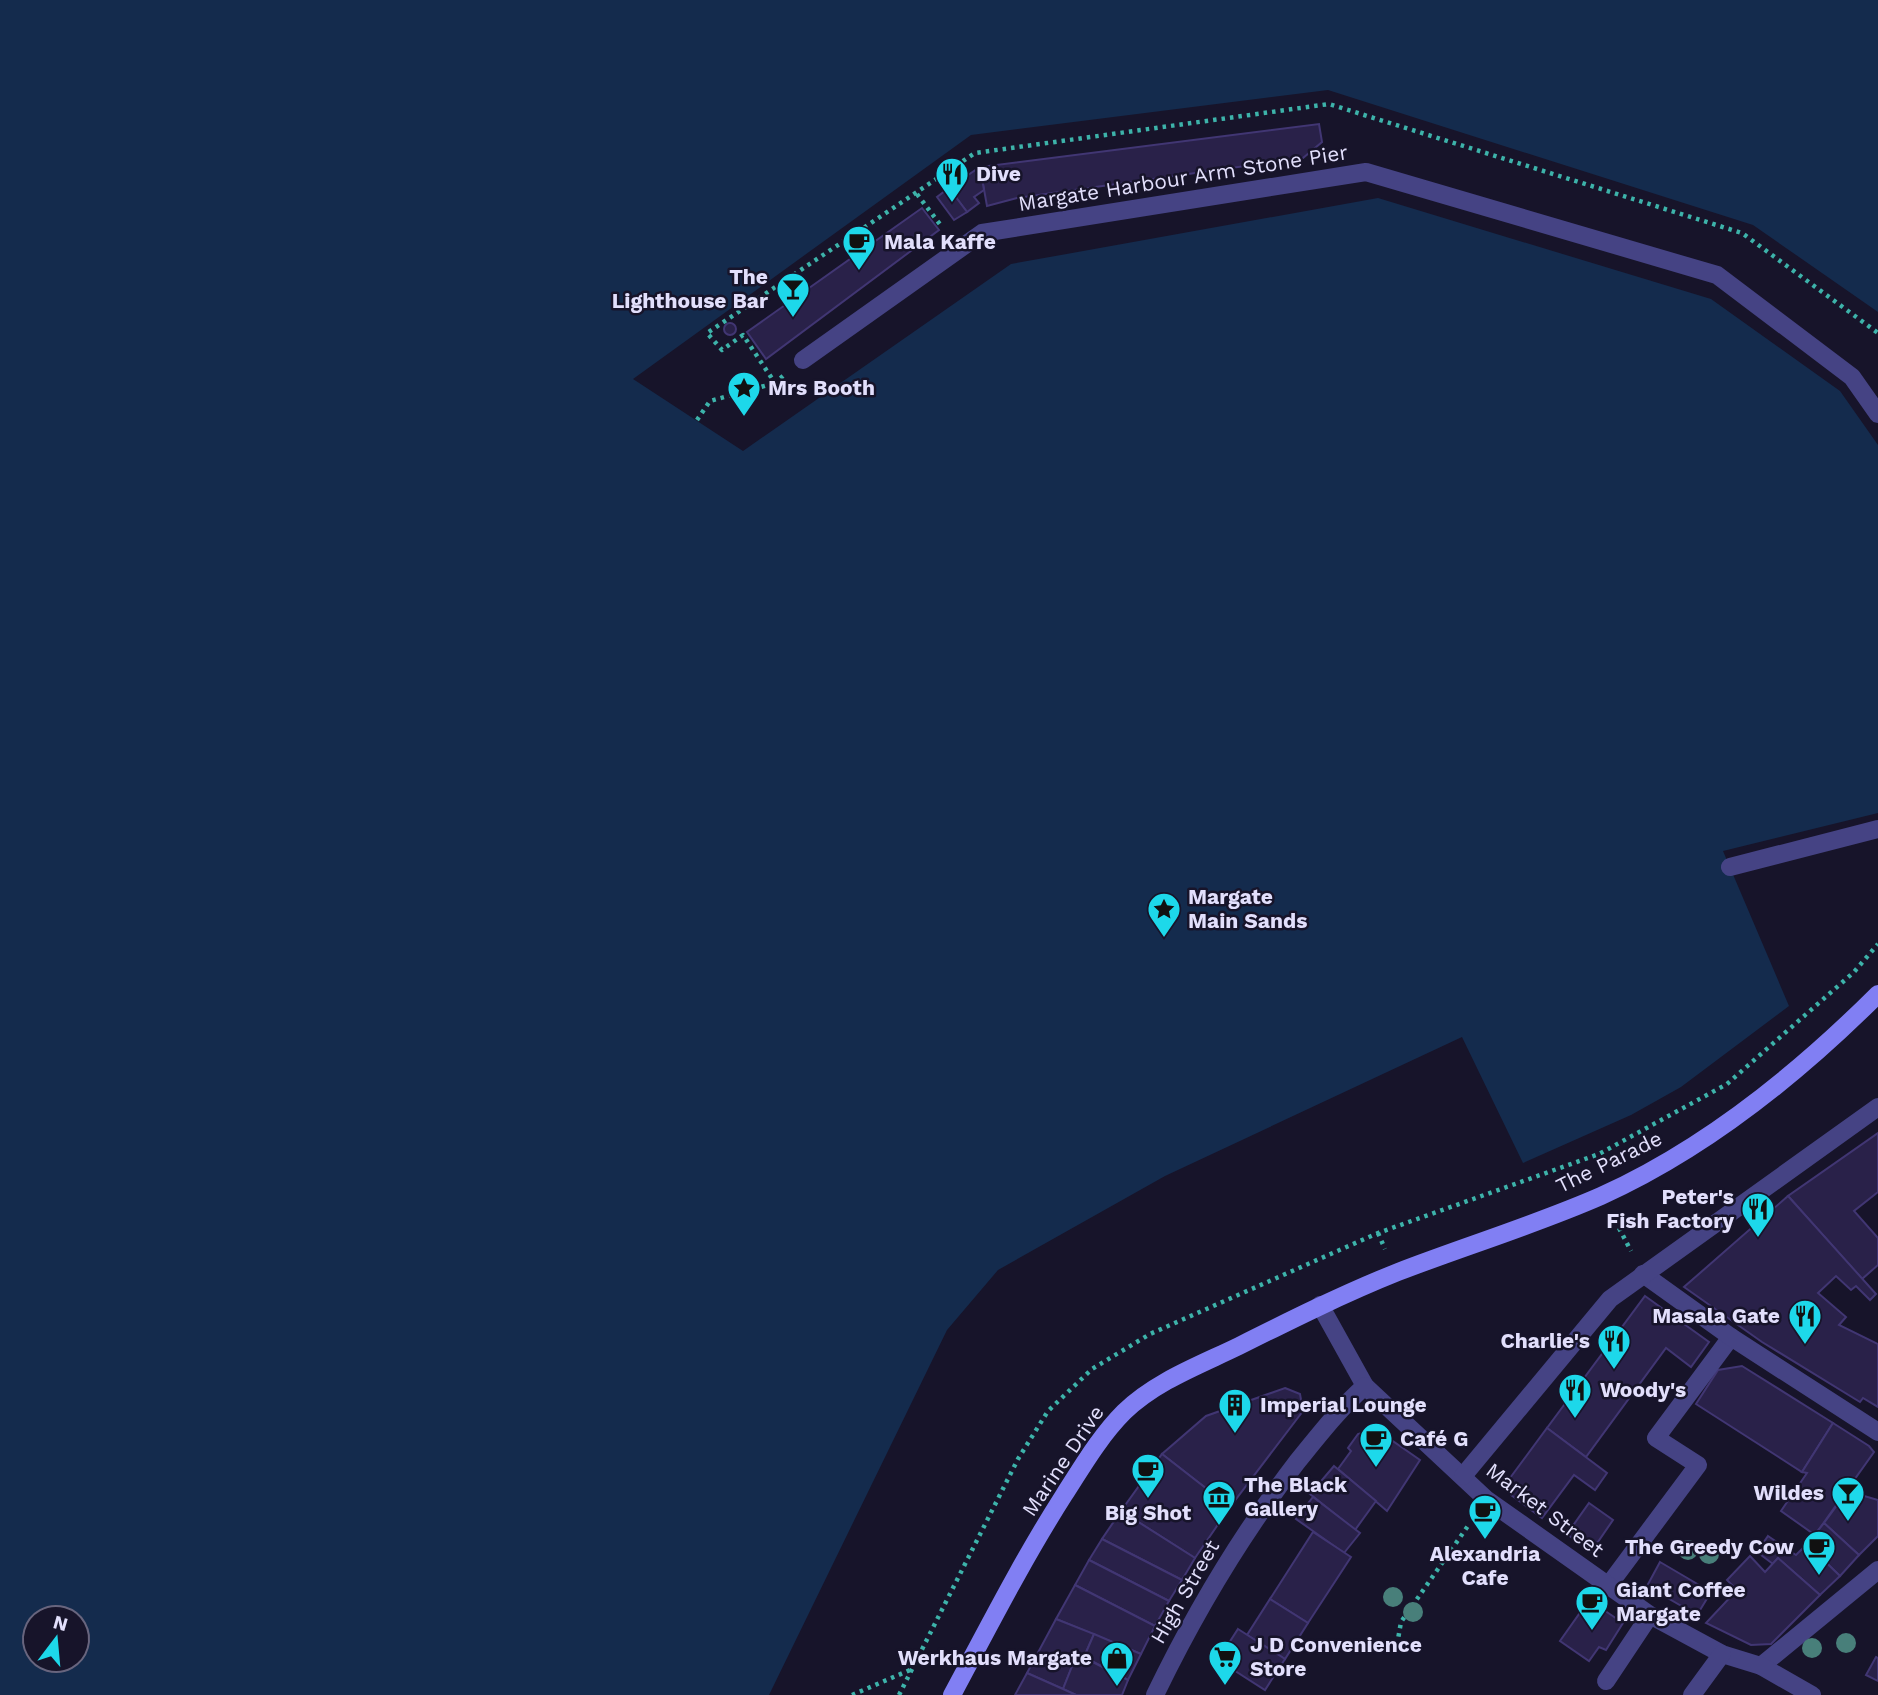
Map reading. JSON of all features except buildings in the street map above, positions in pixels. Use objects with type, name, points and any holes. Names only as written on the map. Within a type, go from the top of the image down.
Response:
[{"type":"main road","name":"The Parade","points":[[1320,1305],[1395,1273],[1601,1195],[1688,1149],[1779,1085],[1835,1038],[1878,995]]},
{"type":"main road","name":"Marine Drive","points":[[952,1695],[1048,1521],[1078,1472],[1125,1411],[1176,1376],[1320,1305]]},
{"type":"street","name":"Margate Harbour Arm Stone Pier","points":[[803,360],[982,233],[1366,172],[1717,275],[1852,377],[1878,414]]},
{"type":"street","points":[[1730,867],[1878,829]]},
{"type":"street","points":[[1463,1476],[1609,1299],[1878,1107]]},
{"type":"street","points":[[1643,1274],[1731,1337],[1878,1432]]},
{"type":"street","name":"Market Street","points":[[1320,1305],[1365,1386],[1486,1499],[1650,1615],[1722,1654],[1760,1665],[1812,1695]]},
{"type":"street","points":[[1608,1586],[1698,1465],[1656,1438],[1731,1337]]},
{"type":"street","name":"High Street","points":[[1155,1695],[1186,1631],[1227,1560],[1283,1480],[1341,1406],[1365,1386]]},
{"type":"street","points":[[1760,1665],[1878,1570]]},
{"type":"street","points":[[1606,1681],[1650,1615]]},
{"type":"street","points":[[1692,1695],[1722,1654]]},
{"type":"path","points":[[917,194],[959,249]]},
{"type":"path","points":[[722,350],[743,334],[775,383]]},
{"type":"path","points":[[698,421],[710,401],[775,383],[803,360]]},
{"type":"path","points":[[1531,1178],[1599,1154],[1727,1084],[1854,972],[1878,944]]},
{"type":"path","points":[[1378,1234],[1385,1250]]},
{"type":"path","points":[[1396,1645],[1401,1622],[1486,1499]]},
{"type":"path","points":[[852,1695],[911,1670]]},
{"type":"water","name":"Margate Main Sands","points":[[0,0],[1878,0],[1878,312],[1753,225],[1328,90],[971,135],[633,379],[743,451],[1011,264],[1378,198],[1711,299],[1840,391],[1878,445],[1878,813],[1723,851],[1789,1006],[1681,1087],[1631,1115],[1523,1163],[1462,1037],[1165,1176],[998,1270],[947,1330],[769,1695],[0,1695]]},
{"type":"place","name":"Dive","points":[[952,204]]},
{"type":"place","name":"Mala Kaffe","points":[[859,272]]},
{"type":"place","name":"The Lighthouse Bar","points":[[793,319]]},
{"type":"place","name":"Mrs Booth","points":[[744,418]]},
{"type":"place","name":"Margate Main Sands","points":[[1164,939]]},
{"type":"place","name":"Peter's Fish Factory","points":[[1758,1239]]},
{"type":"place","name":"Masala Gate","points":[[1805,1346]]},
{"type":"place","name":"Charlie's","points":[[1614,1371]]},
{"type":"place","name":"Woody's","points":[[1575,1420]]},
{"type":"place","name":"Imperial Lounge","points":[[1235,1435]]},
{"type":"place","name":"Café G","points":[[1376,1469]]},
{"type":"place","name":"Big Shot","points":[[1148,1500]]},
{"type":"place","name":"Wildes","points":[[1848,1523]]},
{"type":"place","name":"The Black Gallery","points":[[1219,1527]]},
{"type":"place","name":"Alexandria Cafe","points":[[1485,1541]]},
{"type":"place","name":"The Greedy Cow","points":[[1819,1577]]},
{"type":"place","name":"Giant Coffee Margate","points":[[1592,1632]]},
{"type":"place","name":"J D Convenience Store","points":[[1225,1687]]},
{"type":"place","name":"Werkhaus Margate","points":[[1117,1688]]}]
